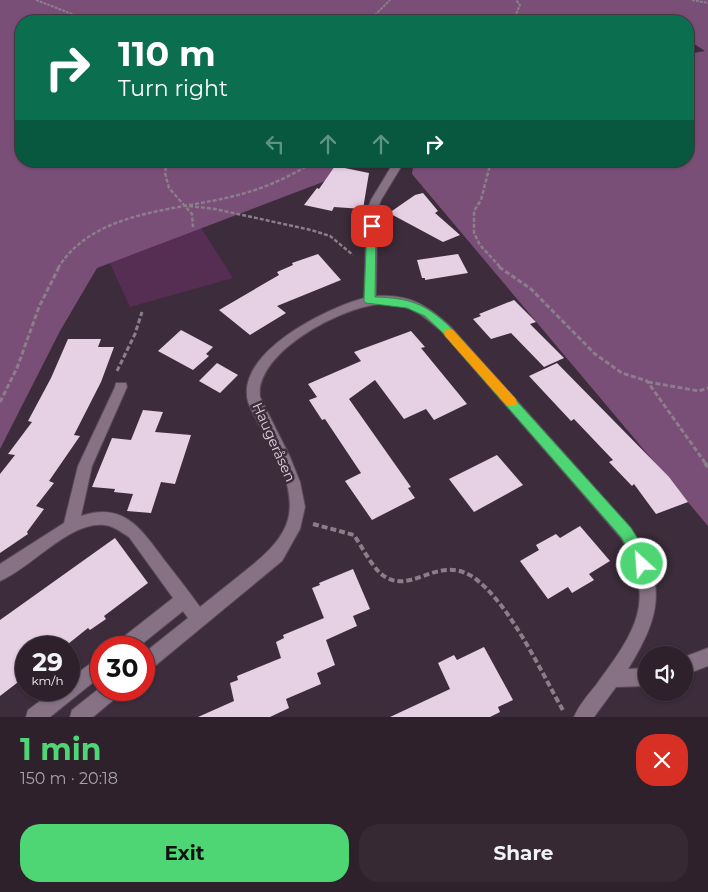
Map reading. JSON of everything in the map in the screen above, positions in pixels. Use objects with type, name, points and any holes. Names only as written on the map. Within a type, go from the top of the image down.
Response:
[{"type":"street","points":[[370,301],[372,211],[376,200],[396,167]]},
{"type":"street","name":"Haugeråsen","points":[[155,655],[276,556],[290,536],[296,519],[297,496],[292,479],[256,406],[253,389],[259,370],[273,354],[295,336],[336,313],[352,305],[370,301],[393,301],[410,305],[429,313],[452,336],[626,533],[639,554],[646,575],[649,597],[643,621],[612,678],[583,717]]},
{"type":"street","points":[[70,528],[85,466],[121,387]]},
{"type":"street","points":[[0,574],[70,528],[86,521],[101,518],[124,524],[142,543],[199,619]]},
{"type":"street","points":[[138,636],[184,600]]},
{"type":"street","points":[[693,663],[708,657]]},
{"type":"street","points":[[35,717],[90,674]]},
{"type":"street","points":[[612,678],[638,677]]},
{"type":"street","points":[[79,717],[99,701]]},
{"type":"path","points":[[36,0],[75,15]]},
{"type":"path","points":[[375,15],[390,0]]},
{"type":"path","points":[[516,0],[520,5],[516,15]]},
{"type":"path","points":[[692,0],[708,2]]},
{"type":"path","points":[[166,167],[169,188],[192,214],[193,227]]},
{"type":"path","points":[[0,402],[13,381],[38,310],[62,263],[85,240],[118,223],[149,212],[224,199],[260,189],[307,167]]},
{"type":"path","points":[[489,167],[481,200],[474,210],[472,221],[474,232],[480,245],[497,266],[531,289],[595,354],[622,373],[647,382],[699,391],[708,388]]},
{"type":"path","points":[[184,206],[215,208],[330,236],[350,251],[371,279]]},
{"type":"path","points":[[121,387],[116,372],[135,334],[142,312]]},
{"type":"path","points":[[647,382],[708,467]]},
{"type":"path","points":[[296,519],[354,536],[379,572],[394,582],[409,581],[433,570],[451,569],[472,576],[503,606],[567,717]]},
{"type":"shaded area","points":[[0,0],[708,0],[708,526],[412,174],[413,167],[694,167],[694,53],[705,51],[694,44],[694,15],[15,15],[15,167],[336,167],[328,180],[97,268],[60,331],[0,449]]},
{"type":"shaded area","points":[[200,226],[233,278],[130,307],[106,255]]},
{"type":"building","points":[[334,167],[369,173],[363,209],[334,207],[332,211],[304,205],[317,188],[319,189]]},
{"type":"building","points":[[423,193],[438,211],[435,213],[460,235],[443,242],[389,213],[415,195]]},
{"type":"building","points":[[318,254],[341,280],[277,306],[286,313],[250,335],[219,310],[279,275],[277,272],[293,265],[292,263]]},
{"type":"building","points":[[458,254],[468,273],[425,280],[425,278],[422,278],[417,260]]},
{"type":"building","points":[[514,300],[536,322],[530,324],[564,358],[544,367],[511,333],[491,339],[473,319],[481,316],[479,314]]},
{"type":"building","points":[[181,330],[213,347],[206,354],[209,356],[193,370],[158,351]]},
{"type":"building","points":[[411,331],[425,347],[421,348],[467,404],[434,420],[426,409],[404,419],[375,380],[349,399],[411,487],[408,488],[415,498],[372,520],[345,481],[361,473],[325,419],[322,420],[309,400],[317,397],[308,384],[361,361],[354,352]]},
{"type":"building","points":[[68,339],[101,339],[98,347],[114,347],[101,382],[74,435],[80,436],[49,481],[54,483],[36,506],[44,509],[27,532],[28,534],[0,553],[0,474],[15,455],[8,454],[32,422],[28,421],[51,378]]},
{"type":"building","points":[[217,363],[238,375],[220,393],[199,381]]},
{"type":"building","points":[[557,363],[669,477],[688,502],[656,514],[634,484],[632,486],[609,462],[613,460],[574,419],[571,421],[529,376]]},
{"type":"building","points":[[143,410],[163,412],[155,432],[191,435],[175,484],[161,482],[151,513],[127,511],[133,494],[114,492],[115,489],[92,487],[112,438],[131,440]]},
{"type":"building","points":[[497,455],[523,485],[474,512],[449,479]]},
{"type":"building","points":[[580,526],[610,561],[589,574],[594,580],[572,593],[568,587],[548,599],[520,561],[539,550],[536,545],[556,534],[560,538]]},
{"type":"building","points":[[115,538],[148,583],[104,616],[106,619],[90,630],[88,628],[78,636],[15,636],[15,684],[0,696],[0,620]]},
{"type":"building","points":[[353,569],[370,609],[353,616],[357,626],[326,640],[335,665],[317,673],[321,684],[286,699],[289,708],[270,717],[198,717],[234,701],[230,683],[238,680],[237,676],[281,658],[276,642],[284,638],[283,635],[324,618],[312,588],[320,585],[319,583]]},
{"type":"building","points":[[484,647],[513,700],[498,707],[500,712],[490,717],[390,717],[450,689],[438,663],[454,655],[457,660]]},
{"type":"slow traffic","points":[[449,333],[511,403]]},
{"type":"route","points":[[372,226],[370,301],[393,301],[410,305],[429,313],[446,329],[626,533],[639,554],[642,564]]}]
